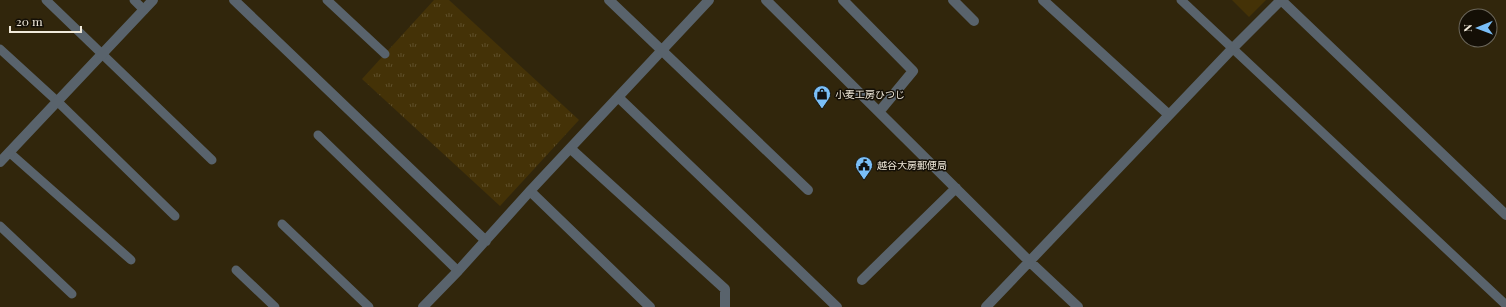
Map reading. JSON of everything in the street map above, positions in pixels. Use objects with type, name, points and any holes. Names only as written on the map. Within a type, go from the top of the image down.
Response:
[{"type":"street","points":[[0,162],[153,0]]},
{"type":"street","points":[[234,0],[486,241]]},
{"type":"street","points":[[609,0],[808,190]]},
{"type":"street","points":[[423,307],[709,0]]},
{"type":"street","points":[[766,0],[1030,262],[1078,307]]},
{"type":"street","points":[[843,0],[913,72],[879,112]]},
{"type":"street","points":[[953,0],[974,21]]},
{"type":"street","points":[[1043,0],[1169,115]]},
{"type":"street","points":[[986,307],[1232,49],[1281,0],[1506,215]]},
{"type":"street","points":[[618,97],[837,307]]},
{"type":"street","points":[[571,149],[725,289],[725,307]]},
{"type":"street","points":[[862,280],[956,188]]},
{"type":"street","points":[[530,191],[650,307]]},
{"type":"lane","points":[[46,0],[212,160]]},
{"type":"lane","points":[[134,0],[144,10]]},
{"type":"lane","points":[[327,0],[384,54]]},
{"type":"lane","points":[[1181,0],[1506,305]]},
{"type":"lane","points":[[0,49],[58,102],[175,216]]},
{"type":"lane","points":[[318,135],[458,271]]},
{"type":"lane","points":[[10,153],[131,260]]},
{"type":"lane","points":[[282,224],[368,307]]},
{"type":"lane","points":[[0,226],[72,294]]},
{"type":"lane","points":[[236,270],[275,307]]},
{"type":"green space","points":[[434,0],[449,0],[579,120],[500,206],[362,79]]},
{"type":"green space","points":[[1232,0],[1266,0],[1249,17]]},
{"type":"place","name":"小麦工房ひつじ","points":[[822,109]]},
{"type":"place","name":"越谷大房郵便局","points":[[864,180]]}]
